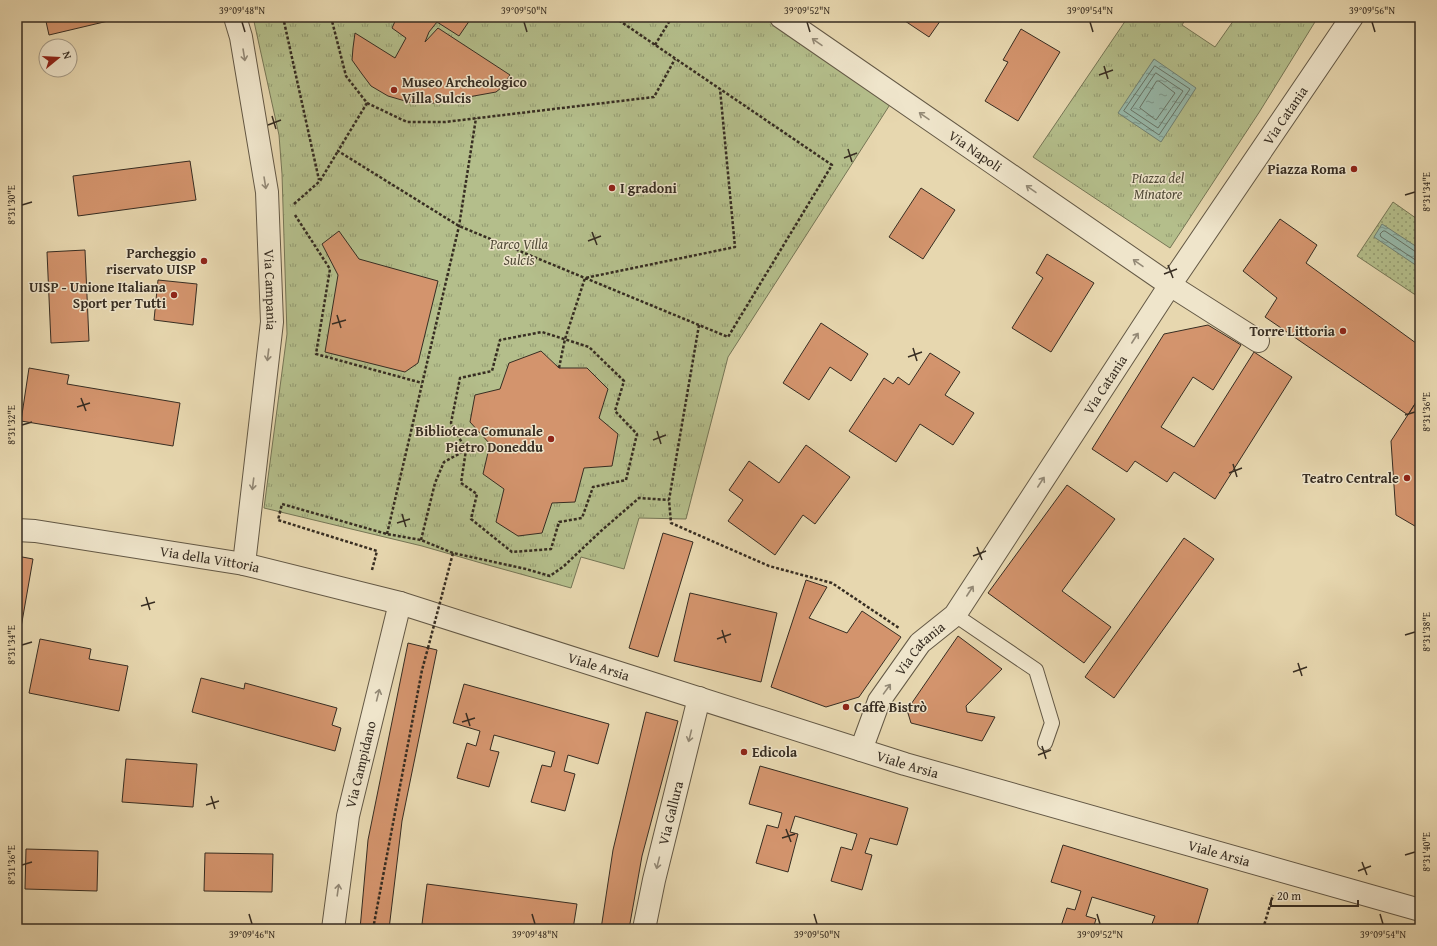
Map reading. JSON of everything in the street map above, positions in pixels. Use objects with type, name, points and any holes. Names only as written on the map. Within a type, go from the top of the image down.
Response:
[{"type":"street","name":"Via Campania","points":[[235,17],[241,37],[267,192],[272,322],[244,564]]},
{"type":"street","name":"Via Napoli","points":[[781,17],[1170,285],[1258,341]]},
{"type":"street","name":"Via Catania","points":[[861,750],[879,701],[920,643],[955,615],[1170,285],[1352,17]]},
{"type":"street","name":"Via della Vittoria","points":[[17,530],[244,564],[400,603]]},
{"type":"street","name":"Viale Arsia","points":[[400,603],[861,750],[1420,910]]},
{"type":"street","name":"Via Campidano","points":[[333,929],[348,816],[400,603]]},
{"type":"street","name":"Via Gallura","points":[[644,929],[656,872],[699,698]]},
{"type":"lane","points":[[955,615],[1036,670],[1052,723],[1045,743]]},
{"type":"path","points":[[283,17],[320,181]]},
{"type":"path","points":[[331,17],[346,76],[367,102],[407,122],[445,122],[654,97],[675,59]]},
{"type":"path","points":[[338,151],[459,226],[728,337],[832,165],[614,17]]},
{"type":"path","points":[[655,45],[672,17]]},
{"type":"path","points":[[584,278],[735,247],[720,89]]},
{"type":"path","points":[[291,208],[320,181],[367,102]]},
{"type":"path","points":[[387,534],[459,226],[476,118]]},
{"type":"path","points":[[294,214],[330,269],[316,354],[422,382]]},
{"type":"path","points":[[559,368],[565,339],[584,278]]},
{"type":"path","points":[[699,325],[670,500],[671,523],[769,566],[832,583],[920,643]]},
{"type":"path","points":[[542,332],[565,339],[589,347],[624,381],[615,412],[637,434],[626,480],[593,486],[582,518],[559,522],[551,549],[512,552],[471,519],[477,494],[461,482],[466,450],[451,423],[460,378],[492,371],[500,340],[542,332]]},
{"type":"path","points":[[421,540],[436,483],[444,462],[466,450]]},
{"type":"path","points":[[364,594],[377,551],[278,520],[282,504],[387,534],[421,540],[453,553],[526,569],[550,576],[564,566],[639,498],[670,500]]},
{"type":"path","points":[[373,929],[422,670],[453,553]]},
{"type":"path","points":[[1263,929],[1281,869]]},
{"type":"green space","name":"Parco Villa Sulcis","points":[[253,17],[768,17],[891,103],[728,357],[686,519],[639,518],[624,569],[581,557],[571,588],[422,546],[264,508],[287,334],[282,174],[279,135]]},
{"type":"green space","name":"Piazza del Minatore","points":[[1128,17],[1187,17],[1182,25],[1215,47],[1236,17],[1318,17],[1260,111],[1170,248],[1033,157]]},
{"type":"green space","points":[[1393,202],[1420,221],[1420,298],[1357,256]]},
{"type":"water","points":[[1154,59],[1196,88],[1161,142],[1118,113]]},
{"type":"water","points":[[1382,224],[1420,249],[1420,268],[1374,237]]},
{"type":"building","points":[[45,17],[125,17],[49,35]]},
{"type":"building","points":[[397,17],[472,17],[459,36],[437,22],[429,32],[425,42],[438,28],[510,75],[501,88],[496,92],[435,103],[412,103],[388,96],[371,86],[362,74],[352,60],[353,48],[355,33],[395,58],[406,38],[392,28]]},
{"type":"building","points":[[899,17],[943,17],[929,37]]},
{"type":"building","points":[[1021,29],[1060,52],[1018,121],[985,101],[1008,62],[1003,60]]},
{"type":"building","points":[[190,161],[196,200],[78,216],[73,176]]},
{"type":"building","points":[[921,188],[955,210],[923,259],[889,237]]},
{"type":"building","name":"Torre Littoria","points":[[1280,219],[1317,245],[1306,263],[1420,346],[1420,396],[1408,415],[1265,317],[1277,298],[1243,271]]},
{"type":"building","points":[[339,231],[359,259],[438,281],[418,363],[405,372],[325,352],[338,275],[322,244]]},
{"type":"building","points":[[85,250],[89,341],[51,343],[47,252]]},
{"type":"building","points":[[1047,254],[1094,283],[1051,352],[1012,328],[1043,278],[1036,273]]},
{"type":"building","points":[[158,280],[197,284],[193,325],[154,320]]},
{"type":"building","points":[[821,323],[868,354],[851,381],[830,367],[809,400],[783,383]]},
{"type":"building","points":[[1208,325],[1241,345],[1213,390],[1193,377],[1161,427],[1194,447],[1254,352],[1292,377],[1215,499],[1174,472],[1167,482],[1135,461],[1127,472],[1092,449],[1164,334]]},
{"type":"building","name":"Biblioteca Comunale Pietro Doneddu","points":[[541,351],[559,368],[587,368],[608,389],[599,418],[618,434],[612,466],[584,468],[575,502],[552,503],[542,533],[518,536],[496,522],[504,489],[483,474],[490,444],[470,422],[475,395],[500,389],[509,363]]},
{"type":"building","points":[[930,353],[960,372],[945,395],[974,413],[953,445],[920,424],[896,462],[849,431],[884,378],[893,384],[898,377],[909,385]]},
{"type":"building","points":[[29,368],[69,375],[67,384],[180,403],[173,446],[21,421]]},
{"type":"building","name":"Teatro Centrale","points":[[1420,396],[1420,529],[1396,515],[1391,441]]},
{"type":"building","points":[[806,445],[850,477],[815,524],[803,515],[775,555],[728,521],[743,500],[729,490],[749,461],[779,483]]},
{"type":"building","points":[[1067,485],[1115,519],[1062,591],[1111,627],[1084,663],[988,593]]},
{"type":"building","points":[[663,533],[693,542],[658,657],[629,648]]},
{"type":"building","points":[[1184,538],[1214,559],[1114,698],[1085,677]]},
{"type":"building","points":[[17,556],[33,559],[19,639],[17,638]]},
{"type":"building","points":[[806,580],[827,587],[809,618],[847,633],[862,611],[901,637],[859,697],[826,707],[771,687]]},
{"type":"building","points":[[690,593],[777,613],[761,682],[674,661]]},
{"type":"building","points":[[958,636],[1002,669],[966,706],[967,712],[995,717],[982,741],[911,723],[907,710]]},
{"type":"building","points":[[40,639],[91,649],[89,659],[128,666],[119,711],[29,693]]},
{"type":"building","points":[[408,643],[437,650],[402,821],[389,929],[360,929],[368,840]]},
{"type":"building","points":[[201,678],[244,689],[245,683],[337,708],[332,725],[341,728],[335,751],[192,712]]},
{"type":"building","points":[[464,684],[609,724],[598,764],[568,755],[564,771],[575,774],[565,811],[531,802],[542,765],[551,767],[555,752],[494,735],[490,750],[499,752],[489,787],[457,778],[467,743],[476,746],[480,731],[453,723]]},
{"type":"building","points":[[646,712],[678,721],[642,856],[629,929],[601,929],[613,850]]},
{"type":"building","points":[[126,759],[197,764],[193,807],[122,802]]},
{"type":"building","points":[[760,766],[908,808],[897,845],[870,838],[865,853],[872,855],[862,890],[831,881],[841,847],[852,850],[857,834],[795,816],[790,832],[798,834],[788,872],[756,863],[767,825],[778,828],[782,813],[749,804]]},
{"type":"building","points":[[1063,845],[1208,889],[1196,929],[1174,929],[1166,927],[1166,929],[1150,929],[1155,916],[1092,897],[1086,916],[1096,919],[1093,929],[1060,929],[1067,908],[1075,910],[1081,891],[1051,882]]},
{"type":"building","points":[[26,849],[98,851],[97,891],[25,889]]},
{"type":"building","points":[[205,853],[273,854],[272,892],[204,891]]},
{"type":"building","points":[[427,884],[577,904],[573,929],[452,929],[422,924]]},
{"type":"place","name":"Museo Archeologico Villa Sulcis","points":[[394,90]]},
{"type":"place","name":"Piazza Roma","points":[[1354,169]]},
{"type":"place","name":"I gradoni","points":[[612,188]]},
{"type":"place","name":"Parcheggio riservato UISP","points":[[204,261]]},
{"type":"place","name":"UISP - Unione Italiana Sport per Tutti","points":[[174,295]]},
{"type":"place","name":"Torre Littoria","points":[[1343,331]]},
{"type":"place","name":"Biblioteca Comunale Pietro Doneddu","points":[[551,439]]},
{"type":"place","name":"Teatro Centrale","points":[[1407,478]]},
{"type":"place","name":"Caffè Bistrò","points":[[846,707]]},
{"type":"place","name":"Edicola","points":[[744,752]]}]
